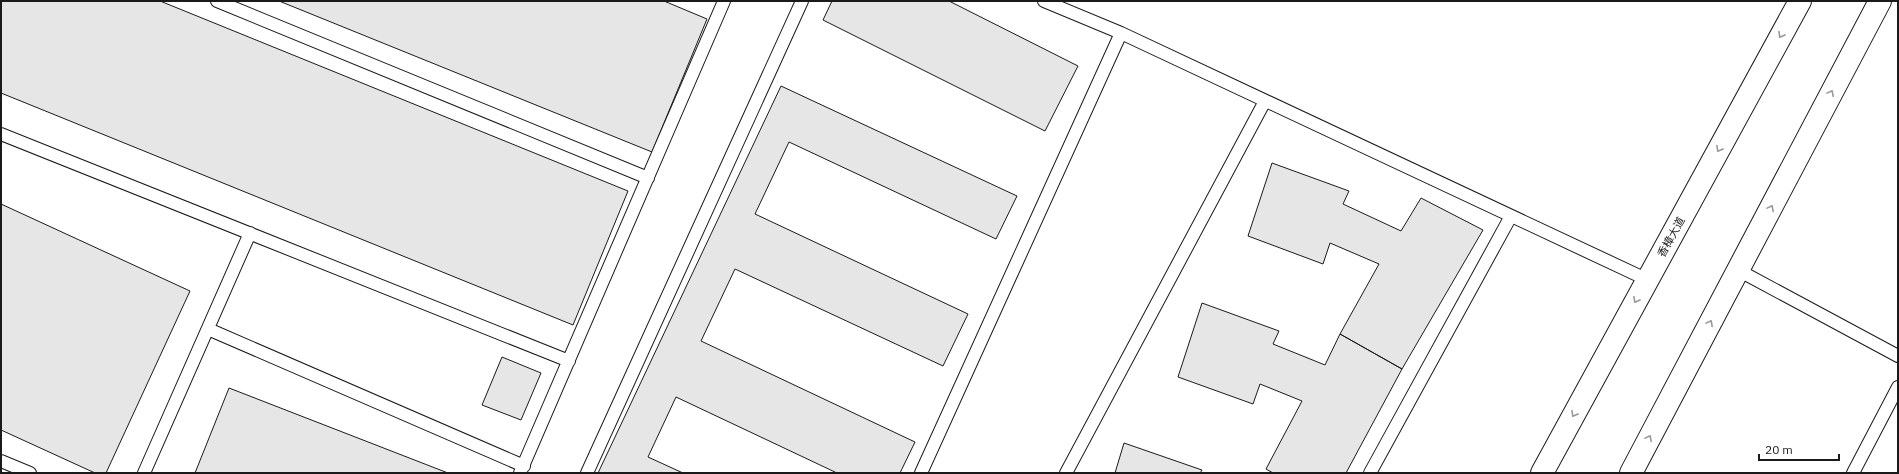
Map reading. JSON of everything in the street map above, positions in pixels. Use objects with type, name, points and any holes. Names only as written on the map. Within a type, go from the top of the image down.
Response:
[{"type":"main road","name":"香樟大道","points":[[1542,473],[1800,1]]},
{"type":"main road","points":[[1631,473],[1880,1]]},
{"type":"lane","points":[[217,1],[648,178]]},
{"type":"lane","points":[[208,329],[522,469],[724,1]]},
{"type":"lane","points":[[587,473],[802,1]]},
{"type":"lane","points":[[1044,1],[1121,33],[1648,280]]},
{"type":"lane","points":[[921,473],[1121,33]]},
{"type":"lane","points":[[1066,473],[1265,101]]},
{"type":"lane","points":[[1,134],[569,361]]},
{"type":"lane","points":[[1370,473],[1511,216]]},
{"type":"lane","points":[[144,473],[250,234]]},
{"type":"lane","points":[[1738,270],[1898,356]]},
{"type":"lane","points":[[1853,473],[1898,387]]},
{"type":"lane","points":[[1,461],[30,473]]},
{"type":"building","points":[[1,1],[160,1],[628,191],[573,325],[1,93]]},
{"type":"building","points":[[279,1],[664,1],[707,19],[652,152]]},
{"type":"building","points":[[832,1],[949,1],[1078,66],[1045,131],[823,20]]},
{"type":"building","points":[[781,86],[1017,196],[996,239],[789,142],[755,214],[968,314],[943,366],[735,269],[701,341],[915,442],[900,473],[837,473],[676,397],[648,457],[683,473],[598,473]]},
{"type":"building","points":[[1272,163],[1349,191],[1343,204],[1401,231],[1421,198],[1483,230],[1402,369],[1340,334],[1379,264],[1330,243],[1323,264],[1248,236]]},
{"type":"building","points":[[1,204],[190,291],[106,473],[95,473],[1,430]]},
{"type":"building","points":[[1202,303],[1279,331],[1273,344],[1325,365],[1340,334],[1402,369],[1346,473],[1273,473],[1266,469],[1302,401],[1260,384],[1253,404],[1178,377]]},
{"type":"building","points":[[502,357],[541,373],[521,420],[482,405]]},
{"type":"building","points":[[229,388],[448,473],[195,473]]},
{"type":"building","points":[[1124,443],[1202,470],[1200,473],[1115,473]]}]
